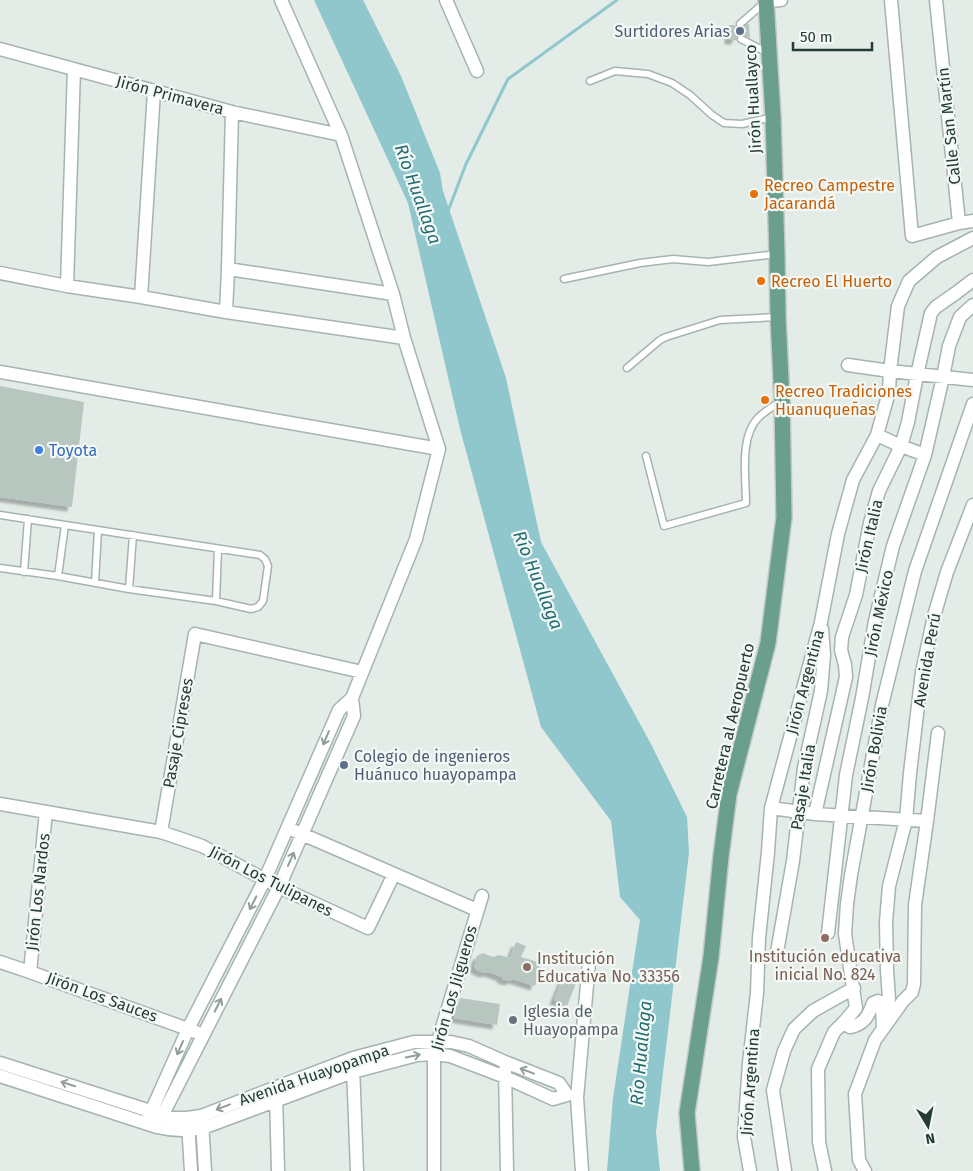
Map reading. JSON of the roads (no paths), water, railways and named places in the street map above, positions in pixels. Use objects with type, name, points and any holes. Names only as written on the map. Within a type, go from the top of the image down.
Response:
[{"type":"main road","name":"Jirón Huallayco","points":[[771,0],[769,54],[773,117],[778,317]]},
{"type":"main road","name":"Carretera al Aeropuerto","points":[[692,1171],[687,1113],[711,957],[729,794],[768,643],[784,517],[782,400],[778,317]]},
{"type":"street","points":[[154,1119],[203,1035],[279,887],[354,716],[352,698],[416,539],[439,449],[404,338],[393,294],[340,135],[281,0]]},
{"type":"street","points":[[446,0],[477,71]]},
{"type":"street","points":[[891,0],[912,236],[973,221]]},
{"type":"street","name":"Calle San Martín","points":[[936,0],[959,223]]},
{"type":"street","name":"Jirón Primavera","points":[[0,49],[232,112],[340,135]]},
{"type":"street","points":[[67,286],[74,69]]},
{"type":"street","points":[[141,297],[154,91]]},
{"type":"street","points":[[226,312],[232,112]]},
{"type":"street","name":"Jirón Argentina","points":[[750,1171],[744,1137],[771,808],[821,622],[838,534],[853,480],[877,435],[888,392],[898,306],[909,281],[937,257],[973,238]]},
{"type":"street","points":[[228,269],[393,294]]},
{"type":"street","points":[[0,273],[226,312],[404,338]]},
{"type":"street","points":[[960,317],[973,281]]},
{"type":"street","name":"Jirón Italia","points":[[816,814],[846,677],[846,665],[841,650],[842,637],[856,595],[874,507],[901,446],[908,422],[931,313],[973,281]]},
{"type":"street","name":"Jirón México","points":[[828,934],[846,775],[875,621],[893,546],[925,455],[944,377],[949,346],[960,317],[973,305]]},
{"type":"street","points":[[848,365],[890,372],[973,380]]},
{"type":"street","points":[[0,372],[439,449]]},
{"type":"street","name":"Jirón Bolivia","points":[[825,1171],[819,1142],[818,1069],[834,1032],[856,1008],[845,934],[847,904],[882,704],[915,571],[973,404]]},
{"type":"street","points":[[877,435],[925,455]]},
{"type":"street","name":"Avenida Perú","points":[[883,1029],[889,998],[886,922],[889,886],[906,820],[922,672],[934,616],[947,572],[973,505]]},
{"type":"street","name":"Pasaje Italia","points":[[777,952],[793,861],[804,768],[821,692],[824,655],[821,622]]},
{"type":"street","name":"Pasaje Cipreses","points":[[161,832],[195,634],[362,672]]},
{"type":"street","points":[[154,1119],[188,1029],[265,879],[338,710],[352,698]]},
{"type":"street","points":[[864,1171],[860,1160],[856,1094],[875,1040],[912,992],[914,984],[914,905],[938,733]]},
{"type":"street","name":"Jirón Los Tulipanes","points":[[0,804],[161,832],[202,846],[279,887],[368,928],[394,874]]},
{"type":"street","points":[[771,808],[816,814],[927,821]]},
{"type":"street","name":"Jirón Los Nardos","points":[[30,972],[46,812]]},
{"type":"street","points":[[288,828],[477,910]]},
{"type":"street","name":"Jirón Los Jilgueros","points":[[434,1171],[436,1048],[482,896]]},
{"type":"street","name":"Jirón Los Sauces","points":[[0,962],[203,1035]]},
{"type":"street","points":[[582,1171],[572,1096],[589,962]]},
{"type":"street","points":[[785,1171],[773,1090],[784,1051],[794,1029],[812,1011],[854,988]]},
{"type":"street","points":[[845,1021],[845,1024],[850,1027],[860,1024],[866,1019],[873,1003],[878,1001],[882,1005],[883,1029]]},
{"type":"street","name":"Avenida Huayopampa","points":[[202,1122],[276,1086],[353,1058],[414,1042],[436,1048],[450,1056],[505,1077],[553,1099],[572,1096]]},
{"type":"street","name":"Avenida Huayopampa","points":[[0,1063],[154,1119],[170,1130],[276,1100],[353,1072],[416,1055],[451,1042],[469,1046],[559,1083],[572,1096]]},
{"type":"street","points":[[353,1058],[357,1171]]},
{"type":"street","points":[[505,1062],[507,1171]]},
{"type":"street","name":"Avenida Huayopampa","points":[[0,1076],[154,1119]]},
{"type":"street","points":[[276,1086],[278,1171]]},
{"type":"street","points":[[202,1122],[205,1171]]},
{"type":"street","points":[[188,1124],[191,1171]]},
{"type":"lane","points":[[740,24],[771,0]]},
{"type":"lane","points":[[741,39],[769,54]]},
{"type":"lane","points":[[590,81],[615,71],[648,74],[672,83],[724,123],[742,124],[773,117]]},
{"type":"lane","points":[[564,279],[640,263],[673,259],[708,262],[777,254]]},
{"type":"lane","points":[[626,368],[666,337],[720,320],[778,317]]},
{"type":"lane","points":[[646,456],[664,526],[746,503],[746,446],[751,428],[758,417],[782,400]]},
{"type":"lane","points":[[0,515],[260,555],[265,559],[268,566],[263,601],[258,607],[251,609],[216,601],[0,568]]},
{"type":"lane","points":[[24,572],[28,519]]},
{"type":"lane","points":[[58,576],[65,525]]},
{"type":"lane","points":[[95,583],[98,530]]},
{"type":"lane","points":[[129,589],[132,535]]},
{"type":"lane","points":[[216,601],[218,549]]},
{"type":"water","name":"Río Huallaga","points":[[314,0],[363,0],[401,76],[440,173],[443,191],[506,378],[541,542],[652,746],[687,817],[689,853],[656,1132],[660,1171],[607,1171],[613,1098],[640,920],[620,897],[611,821],[541,727],[460,429],[408,203]]},
{"type":"waterway","points":[[448,211],[466,164],[508,79],[617,0]]},
{"type":"place","name":"Surtidores Arias","points":[[740,31]]},
{"type":"place","name":"Recreo Campestre Jacarandá","points":[[754,194]]},
{"type":"place","name":"Recreo El Huerto","points":[[761,281]]},
{"type":"place","name":"Recreo Tradiciones Huanuqueñas","points":[[765,400]]},
{"type":"place","name":"Toyota","points":[[39,450]]},
{"type":"place","name":"Colegio de ingenieros Huánuco huayopampa","points":[[344,765]]},
{"type":"place","name":"Institución educativa inicial No. 824","points":[[825,938]]},
{"type":"place","name":"Institución Educativa No. 33356","points":[[527,967]]},
{"type":"place","name":"Iglesia de Huayopampa","points":[[513,1020]]}]
